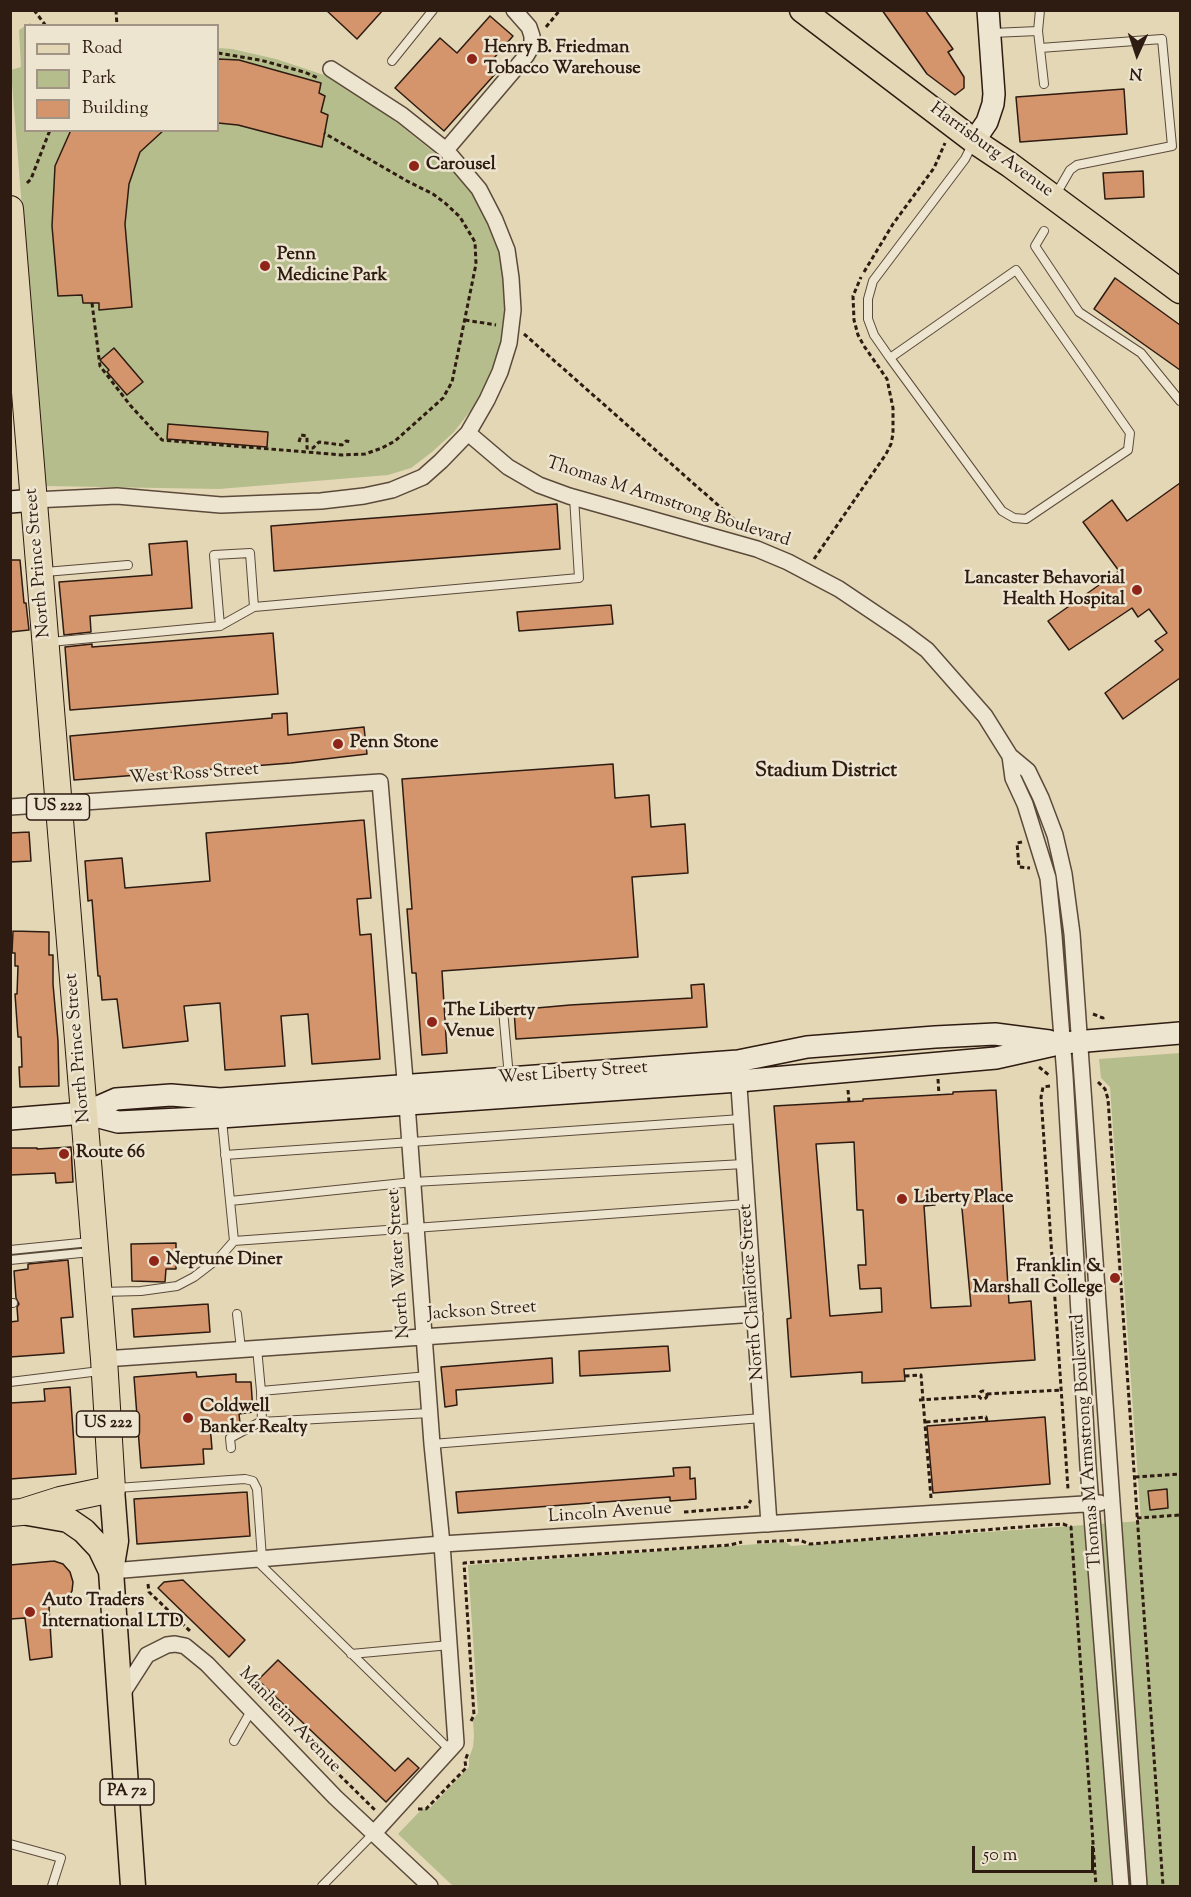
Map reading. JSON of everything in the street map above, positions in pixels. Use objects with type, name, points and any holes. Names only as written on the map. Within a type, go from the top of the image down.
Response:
[{"type":"highway","name":"North Prince Street","points":[[10,209],[22,501],[40,572],[95,1247],[112,1489]]},
{"type":"highway","points":[[16,1513],[60,1500],[112,1489]]},
{"type":"main road","name":"Harrisburg Avenue","points":[[802,10],[974,141],[1055,197],[1180,291]]},
{"type":"main road","points":[[974,141],[987,122],[993,104],[988,10]]},
{"type":"main road","name":"West Liberty Street","points":[[407,1095],[509,1078],[738,1071],[996,1058],[1071,1042],[1180,1033]]},
{"type":"main road","name":"West Liberty Street","points":[[10,1119],[84,1113],[118,1122],[221,1108],[738,1071],[807,1047],[995,1034],[1071,1042]]},
{"type":"main road","name":"North Prince Street","points":[[112,1489],[117,1541],[111,1571],[133,1887]]},
{"type":"main road","name":"PA 72","points":[[16,1513],[68,1520],[84,1531],[100,1548],[111,1571]]},
{"type":"street","points":[[446,150],[532,46],[529,27],[514,10]]},
{"type":"street","points":[[22,501],[117,496],[221,505],[321,501],[364,496],[392,490],[423,477],[468,433],[500,372],[509,343],[513,310],[507,250],[479,189],[446,150],[402,116],[331,69]]},
{"type":"street","name":"Thomas M Armstrong Boulevard","points":[[468,433],[508,467],[539,485],[756,549],[788,561],[831,584],[927,650],[985,716],[1010,756],[1013,778],[1025,804],[1048,878],[1071,1042],[1112,1502],[1138,1887]]},
{"type":"street","name":"West Ross Street","points":[[10,807],[380,782]]},
{"type":"street","name":"North Water Street","points":[[380,782],[458,1748]]},
{"type":"street","name":"Thomas M Armstrong Boulevard","points":[[1071,1042],[1091,1504],[1121,1887]]},
{"type":"street","name":"North Charlotte Street","points":[[738,1071],[769,1524]]},
{"type":"street","name":"Jackson Street","points":[[104,1365],[249,1348],[754,1314]]},
{"type":"street","name":"Lincoln Avenue","points":[[111,1571],[442,1544],[1112,1502]]},
{"type":"street","name":"Manheim Avenue","points":[[120,1697],[147,1655],[167,1645],[185,1646],[207,1664],[335,1797],[430,1887]]},
{"type":"street","points":[[374,1833],[458,1748]]},
{"type":"lane","points":[[392,61],[434,10]]},
{"type":"lane","points":[[1040,10],[1038,31],[1044,84]]},
{"type":"lane","points":[[990,33],[1038,31]]},
{"type":"lane","points":[[1040,48],[1162,39],[1176,145],[1077,165],[1070,170],[1055,197]]},
{"type":"lane","points":[[890,358],[1016,270],[1130,433],[1128,450],[1026,519],[1014,518],[1002,511],[890,358],[874,335],[868,319],[868,299],[873,281],[965,159],[974,141]]},
{"type":"lane","points":[[1044,231],[1035,246],[1079,312],[1141,353],[1180,401]]},
{"type":"lane","points":[[46,643],[220,626],[254,607],[579,578],[574,497]]},
{"type":"lane","points":[[220,626],[214,555],[250,553],[254,607]]},
{"type":"lane","points":[[40,572],[128,565]]},
{"type":"lane","points":[[503,1010],[509,1078]]},
{"type":"lane","points":[[98,1293],[141,1291],[177,1286],[194,1277],[220,1257],[234,1240],[221,1108]]},
{"type":"lane","points":[[225,1155],[410,1144],[741,1119]]},
{"type":"lane","points":[[230,1201],[413,1182],[744,1164]]},
{"type":"lane","points":[[234,1240],[747,1204]]},
{"type":"lane","points":[[10,1250],[95,1247]]},
{"type":"lane","points":[[10,1260],[95,1247]]},
{"type":"lane","points":[[237,1314],[261,1391],[262,1422]]},
{"type":"lane","points":[[10,1382],[104,1365]]},
{"type":"lane","points":[[261,1391],[428,1376]]},
{"type":"lane","points":[[231,1448],[230,1438],[262,1422],[430,1413]]},
{"type":"lane","points":[[432,1444],[762,1418]]},
{"type":"lane","points":[[112,1489],[245,1479],[253,1481],[257,1489],[258,1558],[351,1654],[458,1748]]},
{"type":"lane","points":[[351,1654],[450,1645]]},
{"type":"lane","points":[[234,1741],[252,1709]]},
{"type":"lane","points":[[322,1887],[374,1833]]},
{"type":"lane","points":[[10,1844],[61,1858],[52,1887]]},
{"type":"path","points":[[34,10],[44,24]]},
{"type":"path","points":[[27,183],[31,179],[49,132]]},
{"type":"path","points":[[92,303],[100,366],[130,405],[162,440],[342,455],[365,454],[394,441],[443,398],[452,382],[476,264],[475,242],[460,217],[433,194],[324,134]]},
{"type":"path","points":[[465,320],[501,326]]},
{"type":"path","points":[[299,442],[301,435],[307,436],[307,448],[313,448],[319,442],[342,445]]},
{"type":"path","points":[[342,455],[342,445],[346,441],[352,442]]},
{"type":"path","points":[[1024,833],[1024,842],[1017,843],[1019,867],[1031,868]]},
{"type":"path","points":[[1087,1006],[1093,1014],[1103,1018],[1104,1039]]},
{"type":"path","points":[[1030,1051],[1031,1066],[1039,1067],[1052,1076],[1052,1086],[1043,1087],[1041,1097],[1068,1489]]},
{"type":"path","points":[[1096,1080],[1105,1089],[1108,1099],[1163,1887]]},
{"type":"path","points":[[905,1376],[921,1375],[931,1498]]},
{"type":"path","points":[[922,1400],[979,1396],[982,1390],[987,1394],[1062,1390]]},
{"type":"path","points":[[926,1422],[986,1417],[987,1421]]},
{"type":"path","points":[[923,1461],[929,1461]]},
{"type":"path","points":[[1135,1477],[1180,1474]]},
{"type":"path","points":[[1137,1518],[1180,1515]]},
{"type":"path","points":[[469,1723],[474,1715],[464,1563],[730,1545],[741,1542],[799,1540],[810,1544],[1062,1524],[1071,1527],[1096,1887]]},
{"type":"path","points":[[153,1578],[147,1586],[149,1592],[197,1638]]},
{"type":"path","points":[[411,1816],[418,1809],[426,1809],[466,1768],[458,1748]]},
{"type":"path","points":[[314,1750],[385,1820]]},
{"type":"green space","name":"Penn Medicine Park","points":[[24,27],[24,132],[219,132],[219,48],[276,59],[327,76],[366,98],[442,159],[470,188],[491,223],[501,250],[505,283],[504,327],[490,379],[478,401],[454,432],[411,468],[388,475],[219,489],[44,486],[11,70],[21,67],[19,30]]},
{"type":"green space","name":"Franklin & Marshall College","points":[[1180,1053],[1180,1886],[453,1886],[398,1834],[422,1809],[429,1809],[469,1767],[474,1736],[473,1720],[478,1713],[468,1565],[786,1542],[791,1546],[1141,1521],[1110,1087],[1101,1078],[1099,1059]]},
{"type":"building","points":[[326,10],[383,10],[357,39]]},
{"type":"building","points":[[882,10],[925,10],[953,49],[948,52],[964,77],[964,88],[955,95],[927,74]]},
{"type":"building","points":[[490,16],[513,36],[488,65],[496,73],[444,131],[395,88],[440,38],[457,53]]},
{"type":"building","points":[[219,59],[239,60],[321,83],[319,93],[325,96],[321,112],[328,115],[322,147],[238,125],[219,123]]},
{"type":"building","points":[[1124,89],[1127,134],[1020,142],[1016,97]]},
{"type":"building","points":[[70,132],[162,132],[140,152],[129,184],[125,224],[132,307],[99,310],[99,303],[83,303],[82,295],[58,296],[52,226],[55,166]]},
{"type":"building","points":[[1143,171],[1144,197],[1105,199],[1103,173]]},
{"type":"building","points":[[1115,278],[1180,325],[1180,370],[1094,309]]},
{"type":"building","points":[[114,348],[143,382],[127,395],[100,360]]},
{"type":"building","points":[[168,424],[268,432],[267,447],[167,439]]},
{"type":"building","name":"Lancaster Behavorial Health Hospital","points":[[1180,483],[1180,678],[1123,719],[1105,693],[1163,650],[1155,641],[1167,633],[1149,609],[1138,617],[1132,608],[1069,650],[1048,621],[1119,571],[1083,522],[1112,500],[1127,521]]},
{"type":"building","points":[[557,504],[560,549],[274,571],[271,526]]},
{"type":"building","points":[[187,541],[192,608],[90,616],[91,632],[64,635],[59,582],[152,575],[149,544]]},
{"type":"building","points":[[10,560],[20,560],[29,630],[10,632]]},
{"type":"building","points":[[611,605],[613,624],[519,631],[517,612]]},
{"type":"building","points":[[273,633],[278,694],[70,710],[65,647],[92,644],[92,647]]},
{"type":"building","points":[[287,713],[288,735],[364,727],[367,754],[291,763],[74,780],[70,736],[272,718],[272,714]]},
{"type":"building","points":[[613,764],[615,798],[649,795],[651,827],[685,824],[688,873],[632,877],[638,957],[442,971],[447,1053],[422,1055],[416,973],[412,973],[407,909],[412,909],[402,779]]},
{"type":"building","points":[[364,820],[371,898],[357,899],[360,935],[371,934],[380,1059],[312,1064],[308,1014],[281,1016],[285,1066],[225,1070],[220,1003],[184,1006],[188,1041],[123,1048],[117,999],[102,1000],[92,900],[88,901],[85,861],[122,858],[125,888],[210,881],[206,833]]},
{"type":"building","points":[[29,832],[31,861],[10,862],[10,833]]},
{"type":"building","points":[[13,931],[49,932],[49,955],[53,955],[59,1086],[20,1087],[21,1037],[18,1037],[15,994],[17,994],[18,966],[15,966],[15,953],[12,953]]},
{"type":"building","points":[[704,984],[707,1027],[516,1039],[514,1010],[692,998],[691,985]]},
{"type":"building","name":"Liberty Place","points":[[996,1090],[1009,1303],[1031,1301],[1035,1360],[904,1369],[905,1381],[862,1383],[862,1372],[791,1377],[787,1319],[791,1318],[774,1106],[953,1094],[953,1092]],"holes":[[[854,1142],[857,1210],[863,1210],[866,1265],[858,1265],[860,1289],[881,1288],[882,1312],[830,1316],[816,1144]],[[961,1198],[971,1306],[931,1308],[924,1206],[935,1205],[935,1200]]]},
{"type":"building","points":[[71,1147],[73,1182],[56,1183],[55,1173],[10,1175],[10,1148]]},
{"type":"building","name":"Neptune Diner","points":[[176,1243],[176,1269],[166,1269],[165,1282],[132,1281],[131,1244]]},
{"type":"building","points":[[68,1260],[73,1317],[61,1318],[64,1353],[10,1357],[10,1322],[18,1321],[17,1307],[19,1304],[16,1298],[14,1271],[28,1269],[28,1264]]},
{"type":"building","points":[[208,1304],[210,1332],[134,1337],[132,1309]]},
{"type":"building","points":[[668,1346],[670,1371],[580,1376],[579,1351]]},
{"type":"building","points":[[552,1358],[553,1383],[456,1390],[457,1405],[445,1407],[441,1367]]},
{"type":"building","name":"Coldwell Banker Realty","points":[[196,1372],[197,1377],[236,1374],[236,1382],[251,1382],[253,1412],[239,1414],[240,1423],[210,1425],[212,1449],[203,1449],[204,1464],[141,1468],[134,1377]]},
{"type":"building","points":[[70,1387],[76,1474],[10,1479],[10,1403],[45,1401],[44,1389]]},
{"type":"building","points":[[1045,1417],[1050,1484],[933,1493],[927,1426]]},
{"type":"building","points":[[690,1467],[690,1479],[695,1478],[696,1499],[670,1501],[670,1497],[458,1513],[456,1492],[674,1476],[673,1468]]},
{"type":"building","points":[[1167,1489],[1168,1508],[1150,1510],[1148,1491]]},
{"type":"building","points":[[247,1492],[250,1536],[137,1544],[134,1499]]},
{"type":"building","name":"Auto Traders International LTD","points":[[54,1561],[63,1564],[70,1572],[73,1582],[72,1591],[59,1604],[49,1607],[52,1657],[30,1660],[25,1618],[10,1619],[10,1565]]},
{"type":"building","points":[[183,1580],[245,1640],[229,1657],[158,1588],[164,1582]]},
{"type":"building","points":[[278,1660],[395,1771],[408,1758],[419,1768],[386,1802],[258,1680]]},
{"type":"place","name":"Henry B. Friedman Tobacco Warehouse","points":[[472,59]]},
{"type":"place","name":"Carousel","points":[[414,166]]},
{"type":"place","name":"Penn Medicine Park","points":[[265,266]]},
{"type":"place","name":"Lancaster Behavorial Health Hospital","points":[[1137,590]]},
{"type":"place","name":"Penn Stone","points":[[338,744]]},
{"type":"place","name":"The Liberty Venue","points":[[432,1022]]},
{"type":"place","name":"Route 66","points":[[64,1154]]},
{"type":"place","name":"Liberty Place","points":[[902,1199]]},
{"type":"place","name":"Neptune Diner","points":[[154,1261]]},
{"type":"place","name":"Franklin & Marshall College","points":[[1115,1278]]},
{"type":"place","name":"Coldwell Banker Realty","points":[[188,1418]]},
{"type":"place","name":"Auto Traders International LTD","points":[[30,1612]]},
{"type":"district","name":"Stadium District","points":[[826,773]]}]
